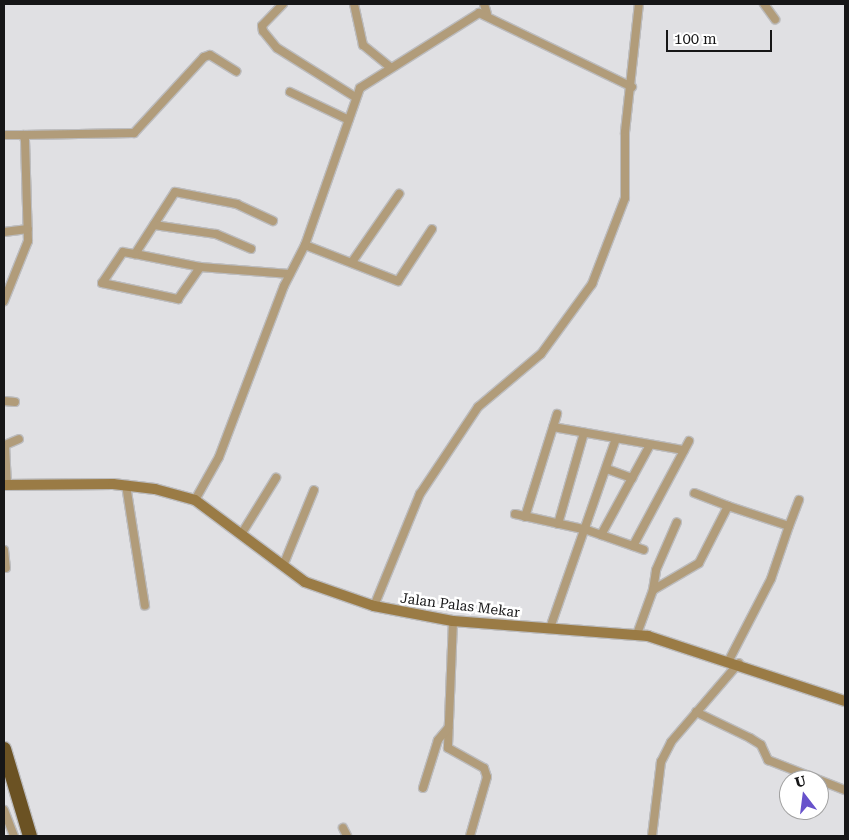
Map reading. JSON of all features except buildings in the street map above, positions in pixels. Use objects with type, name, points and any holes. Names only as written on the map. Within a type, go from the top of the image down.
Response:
[{"type":"highway","points":[[4,749],[30,836]]},
{"type":"main road","name":"Jalan Palas Mekar","points":[[5,485],[126,485],[195,500],[242,533],[283,566],[317,587],[374,606],[453,621],[637,634],[739,663],[845,701]]},
{"type":"street","points":[[283,4],[262,26],[263,31],[277,48],[355,96]]},
{"type":"street","points":[[354,4],[363,45],[390,67]]},
{"type":"street","points":[[484,4],[487,14]]},
{"type":"street","points":[[374,606],[420,494],[478,407],[541,354],[592,284],[625,198],[639,4]]},
{"type":"street","points":[[764,4],[775,19]]},
{"type":"street","points":[[195,500],[219,456],[290,274],[305,244],[349,120],[355,96],[390,67],[469,16],[487,14],[632,87]]},
{"type":"street","points":[[4,135],[134,133],[204,57],[210,56],[236,71]]},
{"type":"street","points":[[290,92],[349,120]]},
{"type":"street","points":[[4,301],[28,241],[24,135]]},
{"type":"street","points":[[135,254],[175,192],[237,204],[273,221]]},
{"type":"street","points":[[352,262],[399,194]]},
{"type":"street","points":[[154,225],[216,234],[251,249]]},
{"type":"street","points":[[4,232],[28,229]]},
{"type":"street","points":[[305,244],[398,281],[432,229]]},
{"type":"street","points":[[200,267],[178,299],[102,283],[123,252],[200,267],[290,274]]},
{"type":"street","points":[[4,401],[15,402]]},
{"type":"street","points":[[525,517],[557,414]]},
{"type":"street","points":[[553,427],[684,450]]},
{"type":"street","points":[[558,524],[584,433]]},
{"type":"street","points":[[5,485],[5,444],[19,439]]},
{"type":"street","points":[[550,628],[587,530],[616,439]]},
{"type":"street","points":[[633,546],[689,441]]},
{"type":"street","points":[[601,535],[650,445]]},
{"type":"street","points":[[607,469],[632,478]]},
{"type":"street","points":[[242,533],[276,478]]},
{"type":"street","points":[[126,485],[145,606]]},
{"type":"street","points":[[283,566],[314,490]]},
{"type":"street","points":[[694,493],[790,526]]},
{"type":"street","points":[[729,660],[770,579],[800,500]]},
{"type":"street","points":[[653,590],[699,563],[728,506]]},
{"type":"street","points":[[515,514],[587,530],[644,550]]},
{"type":"street","points":[[637,634],[653,590],[656,570],[677,522]]},
{"type":"street","points":[[4,550],[6,568]]},
{"type":"street","points":[[453,621],[448,728],[450,751],[486,772],[470,836]]},
{"type":"street","points":[[652,836],[661,762],[696,712],[739,663]]},
{"type":"street","points":[[696,712],[761,745],[768,760],[845,790]]},
{"type":"street","points":[[423,788],[438,740],[448,728]]},
{"type":"street","points":[[4,810],[14,836]]}]
